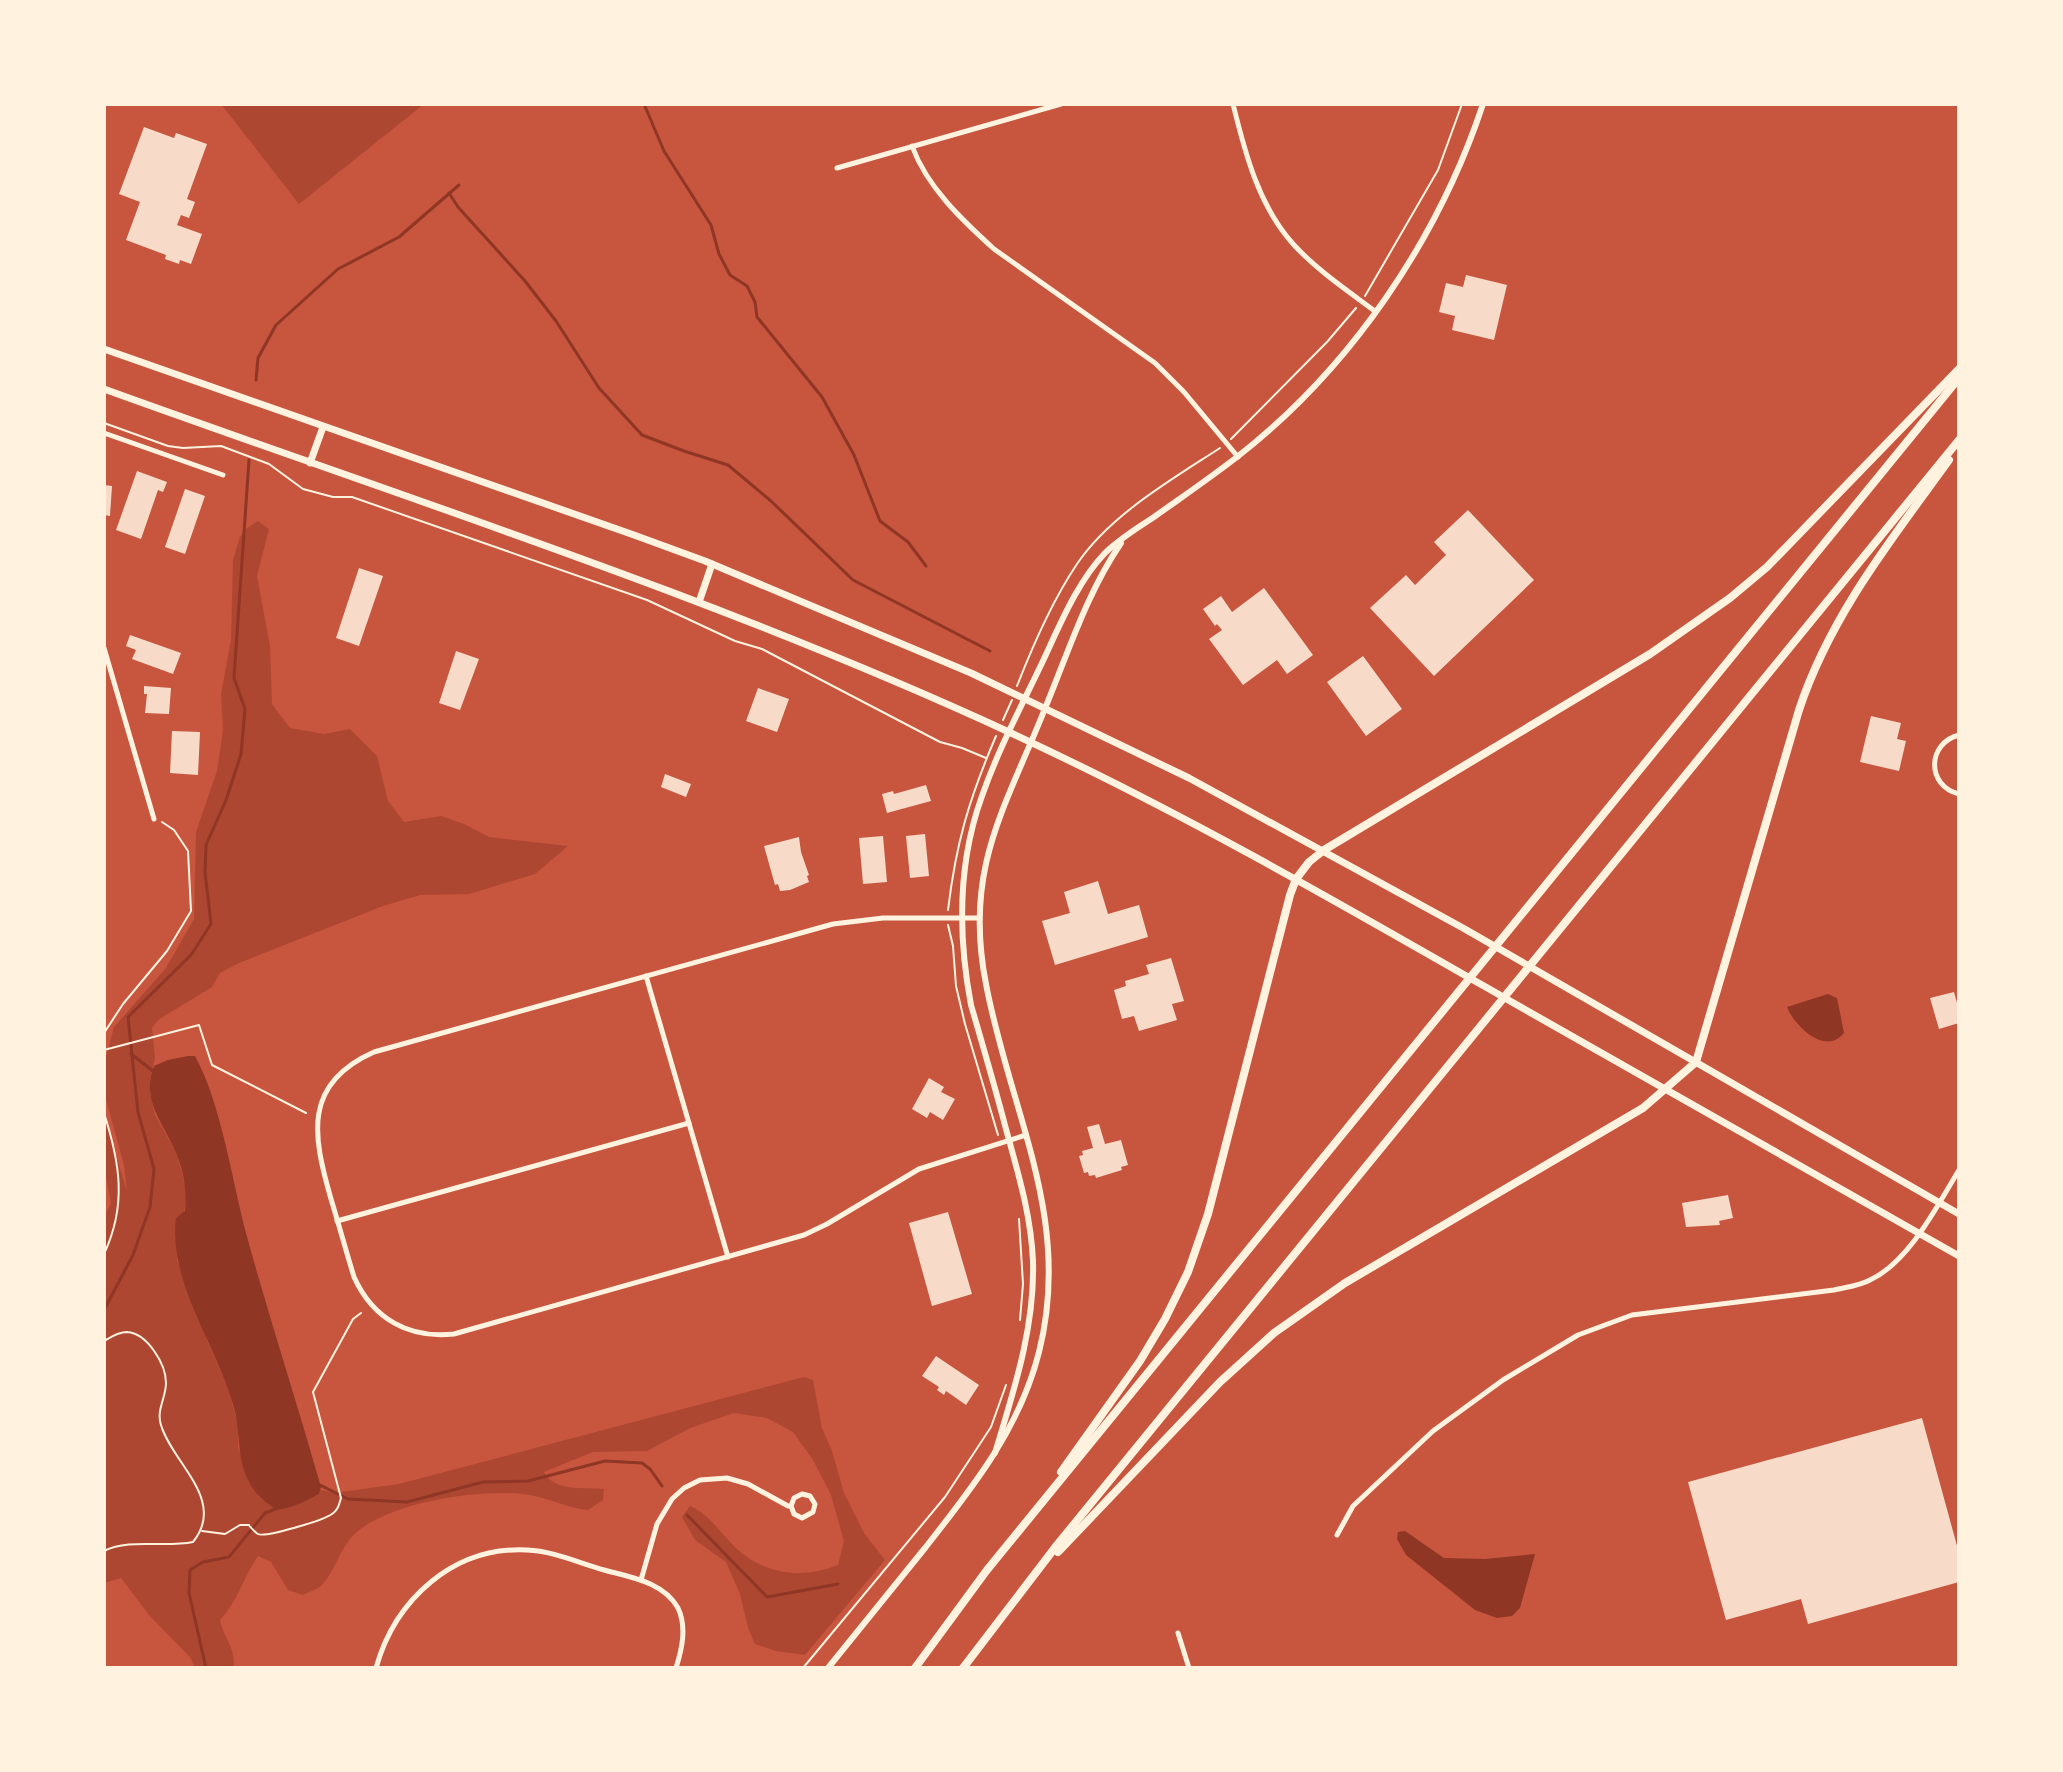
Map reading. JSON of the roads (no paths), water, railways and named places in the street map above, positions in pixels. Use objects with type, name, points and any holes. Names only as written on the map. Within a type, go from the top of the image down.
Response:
[{"type":"highway","points":[[1026,1522],[1140,1361],[1188,1272],[1208,1214],[1296,879],[1309,862],[1324,850],[1650,654],[1730,598],[1767,567],[1959,369]]},
{"type":"highway","points":[[915,1668],[972,1589],[1026,1522],[1959,378]]},
{"type":"highway","points":[[1014,1599],[1145,1458],[1235,1367],[1274,1333],[1345,1283],[1643,1108],[1696,1062],[1799,710],[1814,670],[1860,583],[1959,443]]},
{"type":"highway","points":[[963,1668],[1014,1599],[1959,443]]},
{"type":"main road","points":[[995,1453],[1024,1351],[1032,1287],[1032,1248],[1028,1210],[971,1005],[966,974],[961,917],[968,851],[981,798],[1024,700],[1083,585],[1106,553],[1238,457],[1313,387],[1376,312],[1437,212],[1483,104]]},
{"type":"main road","points":[[104,349],[509,489],[712,564],[971,673],[1152,759],[1324,850],[1959,1214]]},
{"type":"main road","points":[[104,389],[600,564],[773,630],[1010,732],[1296,879],[1959,1256]]},
{"type":"main road","points":[[310,463],[323,427]]},
{"type":"main road","points":[[828,1668],[965,1497],[995,1453],[1020,1410],[1042,1340],[1050,1294],[1049,1231],[1044,1200],[991,1007],[979,918],[982,877],[995,826],[1089,596],[1125,537]]},
{"type":"main road","points":[[699,602],[712,564]]},
{"type":"street","points":[[837,168],[1061,104]]},
{"type":"street","points":[[1233,104],[1250,166],[1276,221],[1295,246],[1376,312]]},
{"type":"street","points":[[912,146],[923,170],[939,193],[976,233],[1155,363],[1184,392],[1238,457]]},
{"type":"street","points":[[104,433],[223,475]]},
{"type":"street","points":[[104,648],[154,819]]},
{"type":"street","points":[[1959,735],[1942,743],[1935,753],[1934,768],[1939,782],[1950,792],[1959,794]]},
{"type":"street","points":[[979,918],[883,918],[841,923],[374,1052],[338,1075],[323,1102],[316,1132],[319,1158],[361,1293],[377,1313],[390,1322],[424,1334],[454,1334],[804,1235],[919,1169],[1026,1135]]},
{"type":"street","points":[[646,976],[728,1257]]},
{"type":"street","points":[[337,1221],[689,1123]]},
{"type":"street","points":[[1337,1535],[1353,1506],[1433,1431],[1503,1380],[1578,1335],[1632,1315],[1834,1290],[1866,1282],[1893,1264],[1919,1233],[1959,1170]]},
{"type":"street","points":[[641,1580],[663,1511],[684,1488],[700,1480],[736,1480],[778,1503],[791,1506]]},
{"type":"street","points":[[802,1494],[810,1496],[815,1504],[813,1512],[802,1518],[794,1514],[791,1506],[794,1498],[802,1494]]},
{"type":"street","points":[[376,1668],[387,1635],[412,1598],[441,1573],[495,1552],[528,1550],[641,1580],[662,1590],[679,1610],[683,1633],[676,1668]]},
{"type":"street","points":[[1178,1633],[1189,1668]]},
{"type":"waterway","points":[[644,104],[664,151],[711,225],[719,254],[730,275],[747,286],[755,302],[757,317],[822,397],[854,455],[880,521],[908,542],[926,566]]},
{"type":"waterway","points":[[256,380],[258,358],[276,325],[338,269],[399,237],[459,185]]},
{"type":"waterway","points":[[449,193],[525,281],[556,321],[599,388],[642,435],[728,465],[771,501],[853,580],[990,651]]},
{"type":"waterway","points":[[104,1310],[133,1255],[150,1207],[154,1169],[138,1112],[128,1017],[191,955],[211,924],[205,872],[206,845],[226,800],[241,754],[245,709],[234,678],[249,460]]},
{"type":"waterway","points":[[131,1054],[153,1071]]},
{"type":"waterway","points":[[320,1485],[348,1499],[407,1502],[483,1482],[528,1481],[605,1461],[642,1463],[662,1486]]},
{"type":"waterway","points":[[206,1668],[189,1593],[190,1570],[203,1562],[229,1557],[265,1513],[278,1508]]},
{"type":"waterway","points":[[687,1515],[767,1597],[838,1584]]}]
